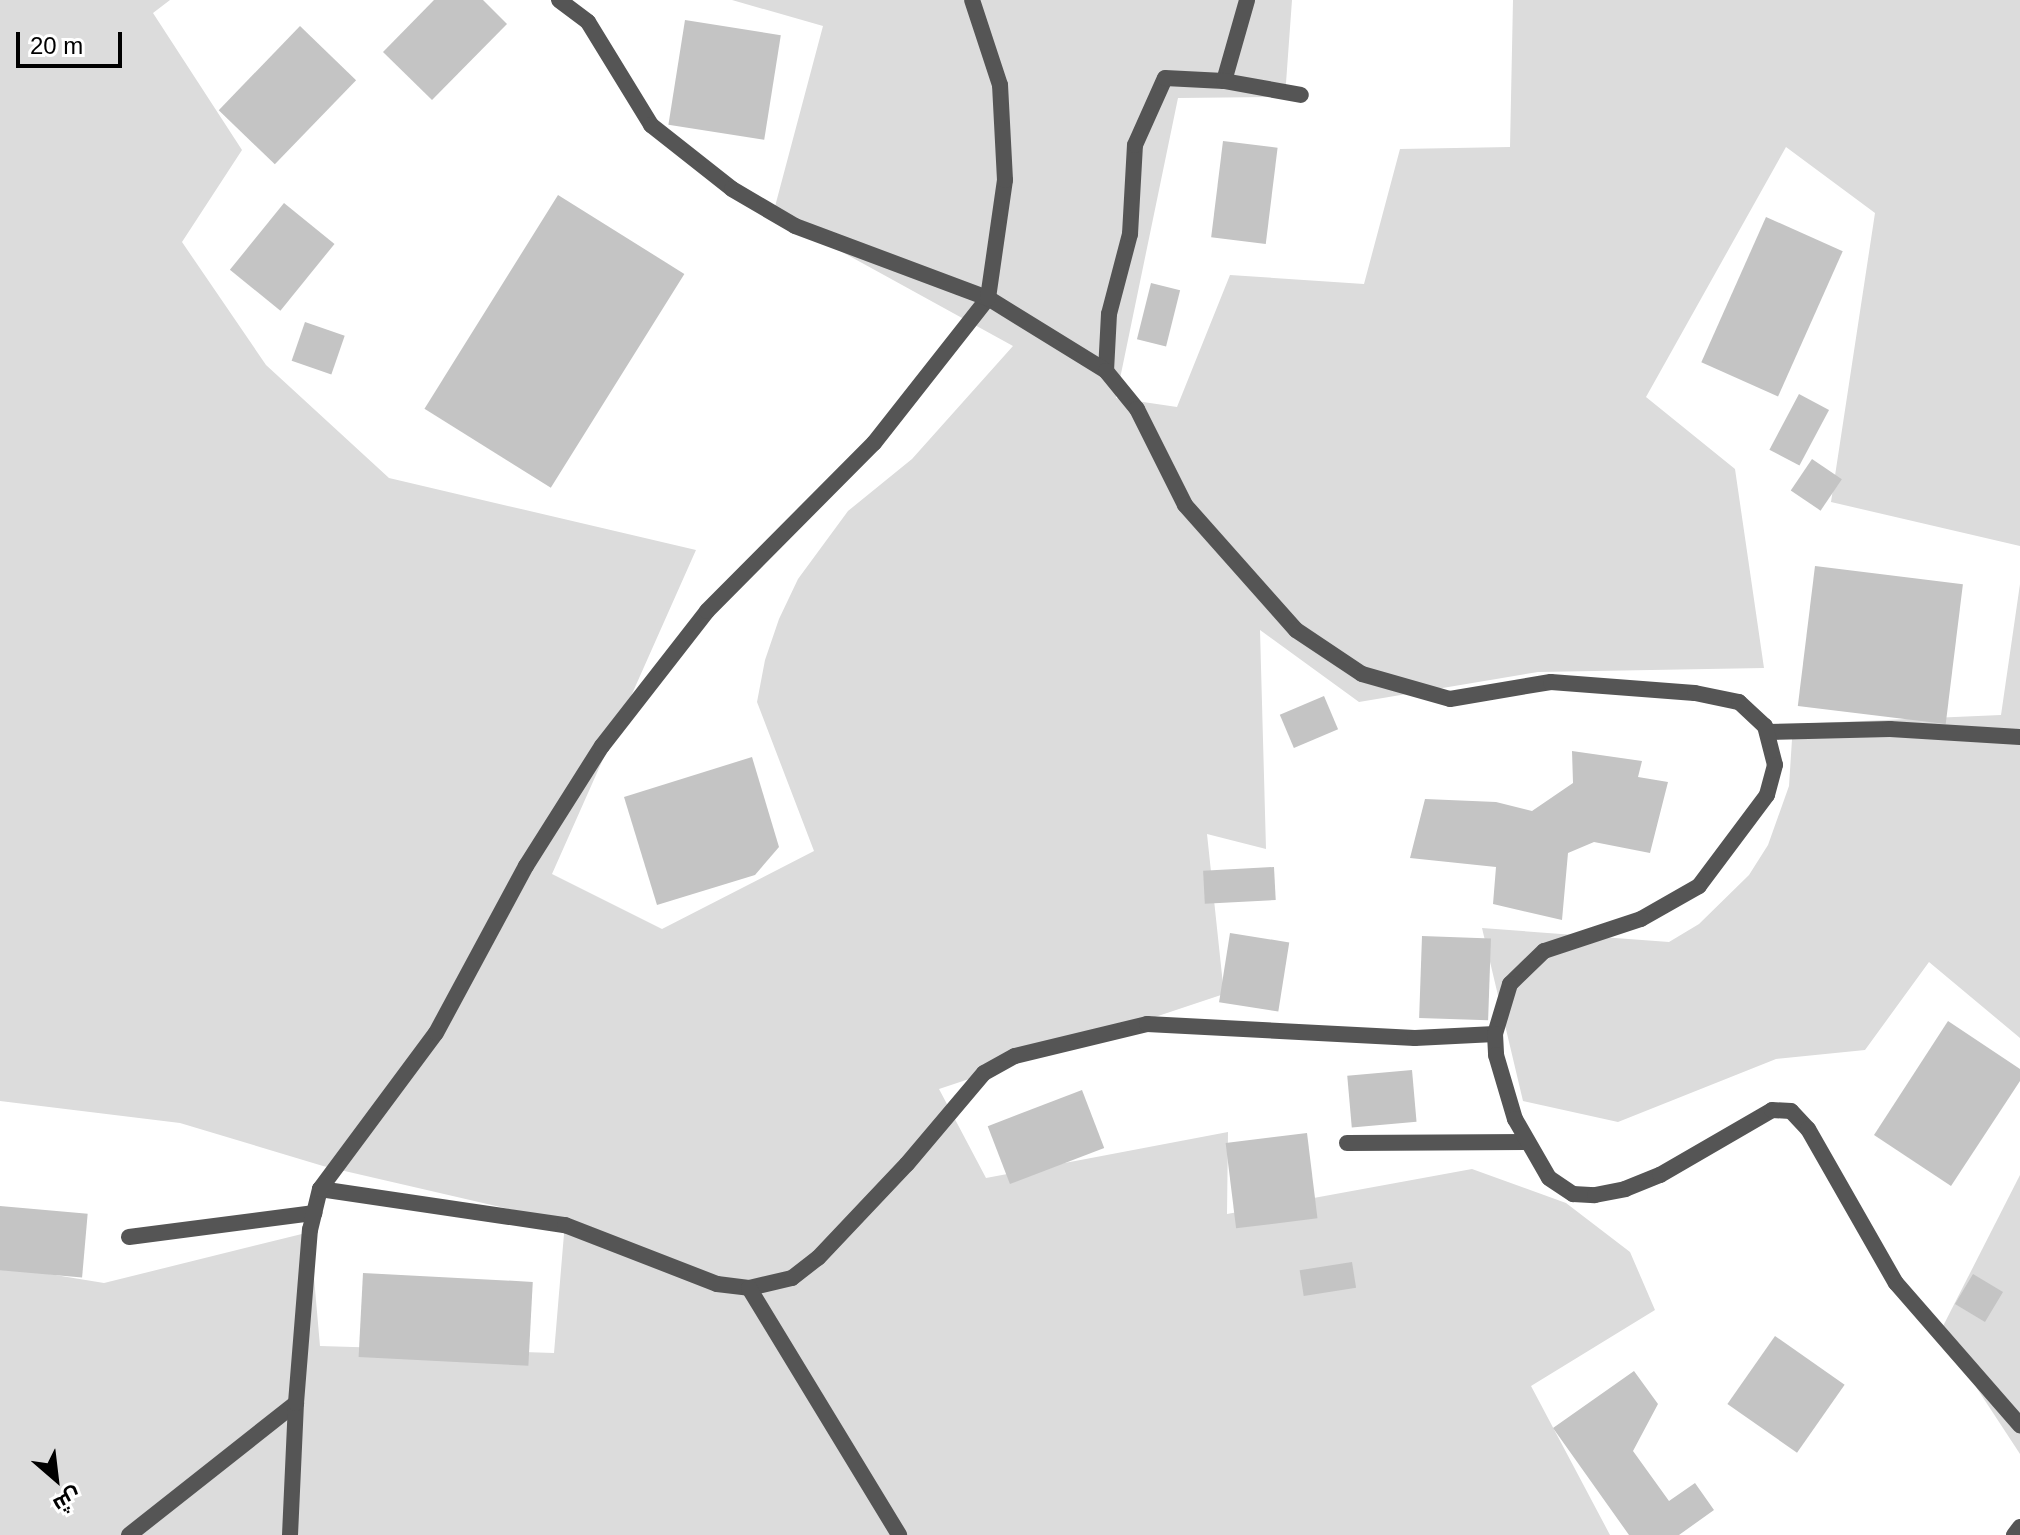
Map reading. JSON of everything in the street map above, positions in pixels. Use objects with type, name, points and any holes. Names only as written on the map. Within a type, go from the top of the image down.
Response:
[{"type":"street","points":[[559,0],[588,22],[651,125],[732,189],[795,226],[988,298],[1106,371],[1137,409],[1185,505],[1296,630],[1362,674],[1450,699],[1551,682],[1695,693],[1739,702],[1767,732],[1775,765],[1767,795],[1699,886],[1641,919],[1544,951],[1510,984],[1495,1034],[1496,1055],[1515,1119],[1549,1178],[1573,1194],[1595,1195],[1625,1189],[1660,1175],[1772,1110],[1791,1111],[1808,1129],[1896,1283],[2020,1425]]},
{"type":"street","points":[[290,1535],[296,1403],[314,1213],[320,1189],[436,1033],[526,866],[602,746],[707,611],[874,443],[988,298],[1004,164],[1000,85],[972,0]]},
{"type":"street","points":[[1224,81],[1247,0]]},
{"type":"street","points":[[1106,371],[1109,314],[1130,234],[1135,145],[1165,78],[1224,81],[1301,95]]},
{"type":"street","points":[[1767,732],[1890,729],[2020,737]]},
{"type":"street","points":[[320,1189],[565,1225],[717,1284],[749,1288],[792,1278],[818,1258],[907,1164],[984,1073],[1015,1056],[1147,1024],[1415,1038],[1495,1034]]},
{"type":"street","points":[[1347,1143],[1527,1142]]},
{"type":"street","points":[[129,1237],[314,1213]]},
{"type":"street","points":[[749,1288],[899,1535]]},
{"type":"street","points":[[129,1535],[296,1403]]},
{"type":"street","points":[[2014,1535],[2020,1527]]},
{"type":"shaded area","points":[[0,0],[170,0],[153,13],[242,150],[182,242],[266,365],[389,478],[696,550],[552,874],[662,929],[814,851],[757,702],[765,660],[779,619],[798,579],[848,511],[912,459],[1013,346],[773,214],[823,26],[732,0],[1292,0],[1285,97],[1178,98],[1116,398],[1177,407],[1230,275],[1364,284],[1400,149],[1510,147],[1513,0],[2020,0],[2020,546],[1831,502],[1875,213],[1786,147],[1646,397],[1735,469],[1764,668],[1538,672],[1359,702],[1260,630],[1266,849],[1207,834],[1224,994],[939,1089],[986,1178],[1228,1132],[1227,1214],[1472,1169],[1566,1203],[1630,1252],[1655,1310],[1531,1386],[1610,1535],[0,1535],[0,1266],[104,1283],[310,1232],[320,1346],[554,1353],[565,1222],[323,1166],[180,1123],[0,1101]]},
{"type":"shaded area","points":[[2020,584],[2020,1038],[1929,962],[1865,1050],[1776,1059],[1618,1122],[1523,1101],[1482,928],[1669,942],[1699,924],[1749,875],[1768,845],[1789,786],[1793,724],[2001,715]]},
{"type":"shaded area","points":[[2020,1175],[2020,1454],[1940,1332]]},
{"type":"building","points":[[434,0],[483,0],[507,24],[432,100],[383,52]]},
{"type":"building","points":[[685,20],[781,35],[764,140],[668,125]]},
{"type":"building","points":[[300,26],[356,80],[275,164],[219,110]]},
{"type":"building","points":[[1223,141],[1278,148],[1266,244],[1211,237]]},
{"type":"building","points":[[558,195],[684,274],[551,488],[424,409]]},
{"type":"building","points":[[284,203],[335,244],[280,311],[230,270]]},
{"type":"building","points":[[1766,217],[1843,251],[1778,396],[1701,362]]},
{"type":"building","points":[[1151,283],[1180,290],[1166,347],[1137,339]]},
{"type":"building","points":[[305,322],[345,336],[331,374],[292,361]]},
{"type":"building","points":[[1799,394],[1829,410],[1799,466],[1769,450]]},
{"type":"building","points":[[1812,459],[1842,479],[1821,511],[1791,491]]},
{"type":"building","points":[[1815,566],[1963,584],[1946,724],[1798,706]]},
{"type":"building","points":[[1324,696],[1338,729],[1294,748],[1280,715]]},
{"type":"building","points":[[1572,751],[1642,761],[1638,777],[1668,782],[1650,853],[1594,842],[1568,853],[1562,920],[1493,904],[1496,867],[1410,858],[1425,799],[1496,802],[1532,811],[1573,783]]},
{"type":"building","points":[[752,757],[779,847],[755,875],[657,905],[624,797]]},
{"type":"building","points":[[1274,867],[1276,900],[1205,904],[1203,871]]},
{"type":"building","points":[[1230,933],[1289,942],[1278,1012],[1219,1002]]},
{"type":"building","points":[[1422,936],[1491,938],[1488,1020],[1419,1018]]},
{"type":"building","points":[[1948,1021],[2020,1069],[2020,1081],[1951,1186],[1874,1135]]},
{"type":"building","points":[[1412,1070],[1417,1122],[1352,1127],[1347,1076]]},
{"type":"building","points":[[1082,1090],[1104,1148],[1010,1184],[988,1126]]},
{"type":"building","points":[[1307,1133],[1317,1218],[1236,1228],[1226,1143]]},
{"type":"building","points":[[0,1206],[88,1214],[82,1277],[0,1270]]},
{"type":"building","points":[[1352,1262],[1356,1288],[1304,1296],[1300,1270]]},
{"type":"building","points":[[363,1273],[533,1282],[528,1366],[359,1357]]},
{"type":"building","points":[[1973,1274],[2003,1292],[1985,1322],[1955,1304]]},
{"type":"building","points":[[1775,1336],[1845,1385],[1797,1453],[1727,1404]]},
{"type":"building","points":[[1634,1371],[1658,1404],[1633,1451],[1669,1501],[1695,1483],[1714,1510],[1679,1535],[1629,1535],[1553,1428]]}]
